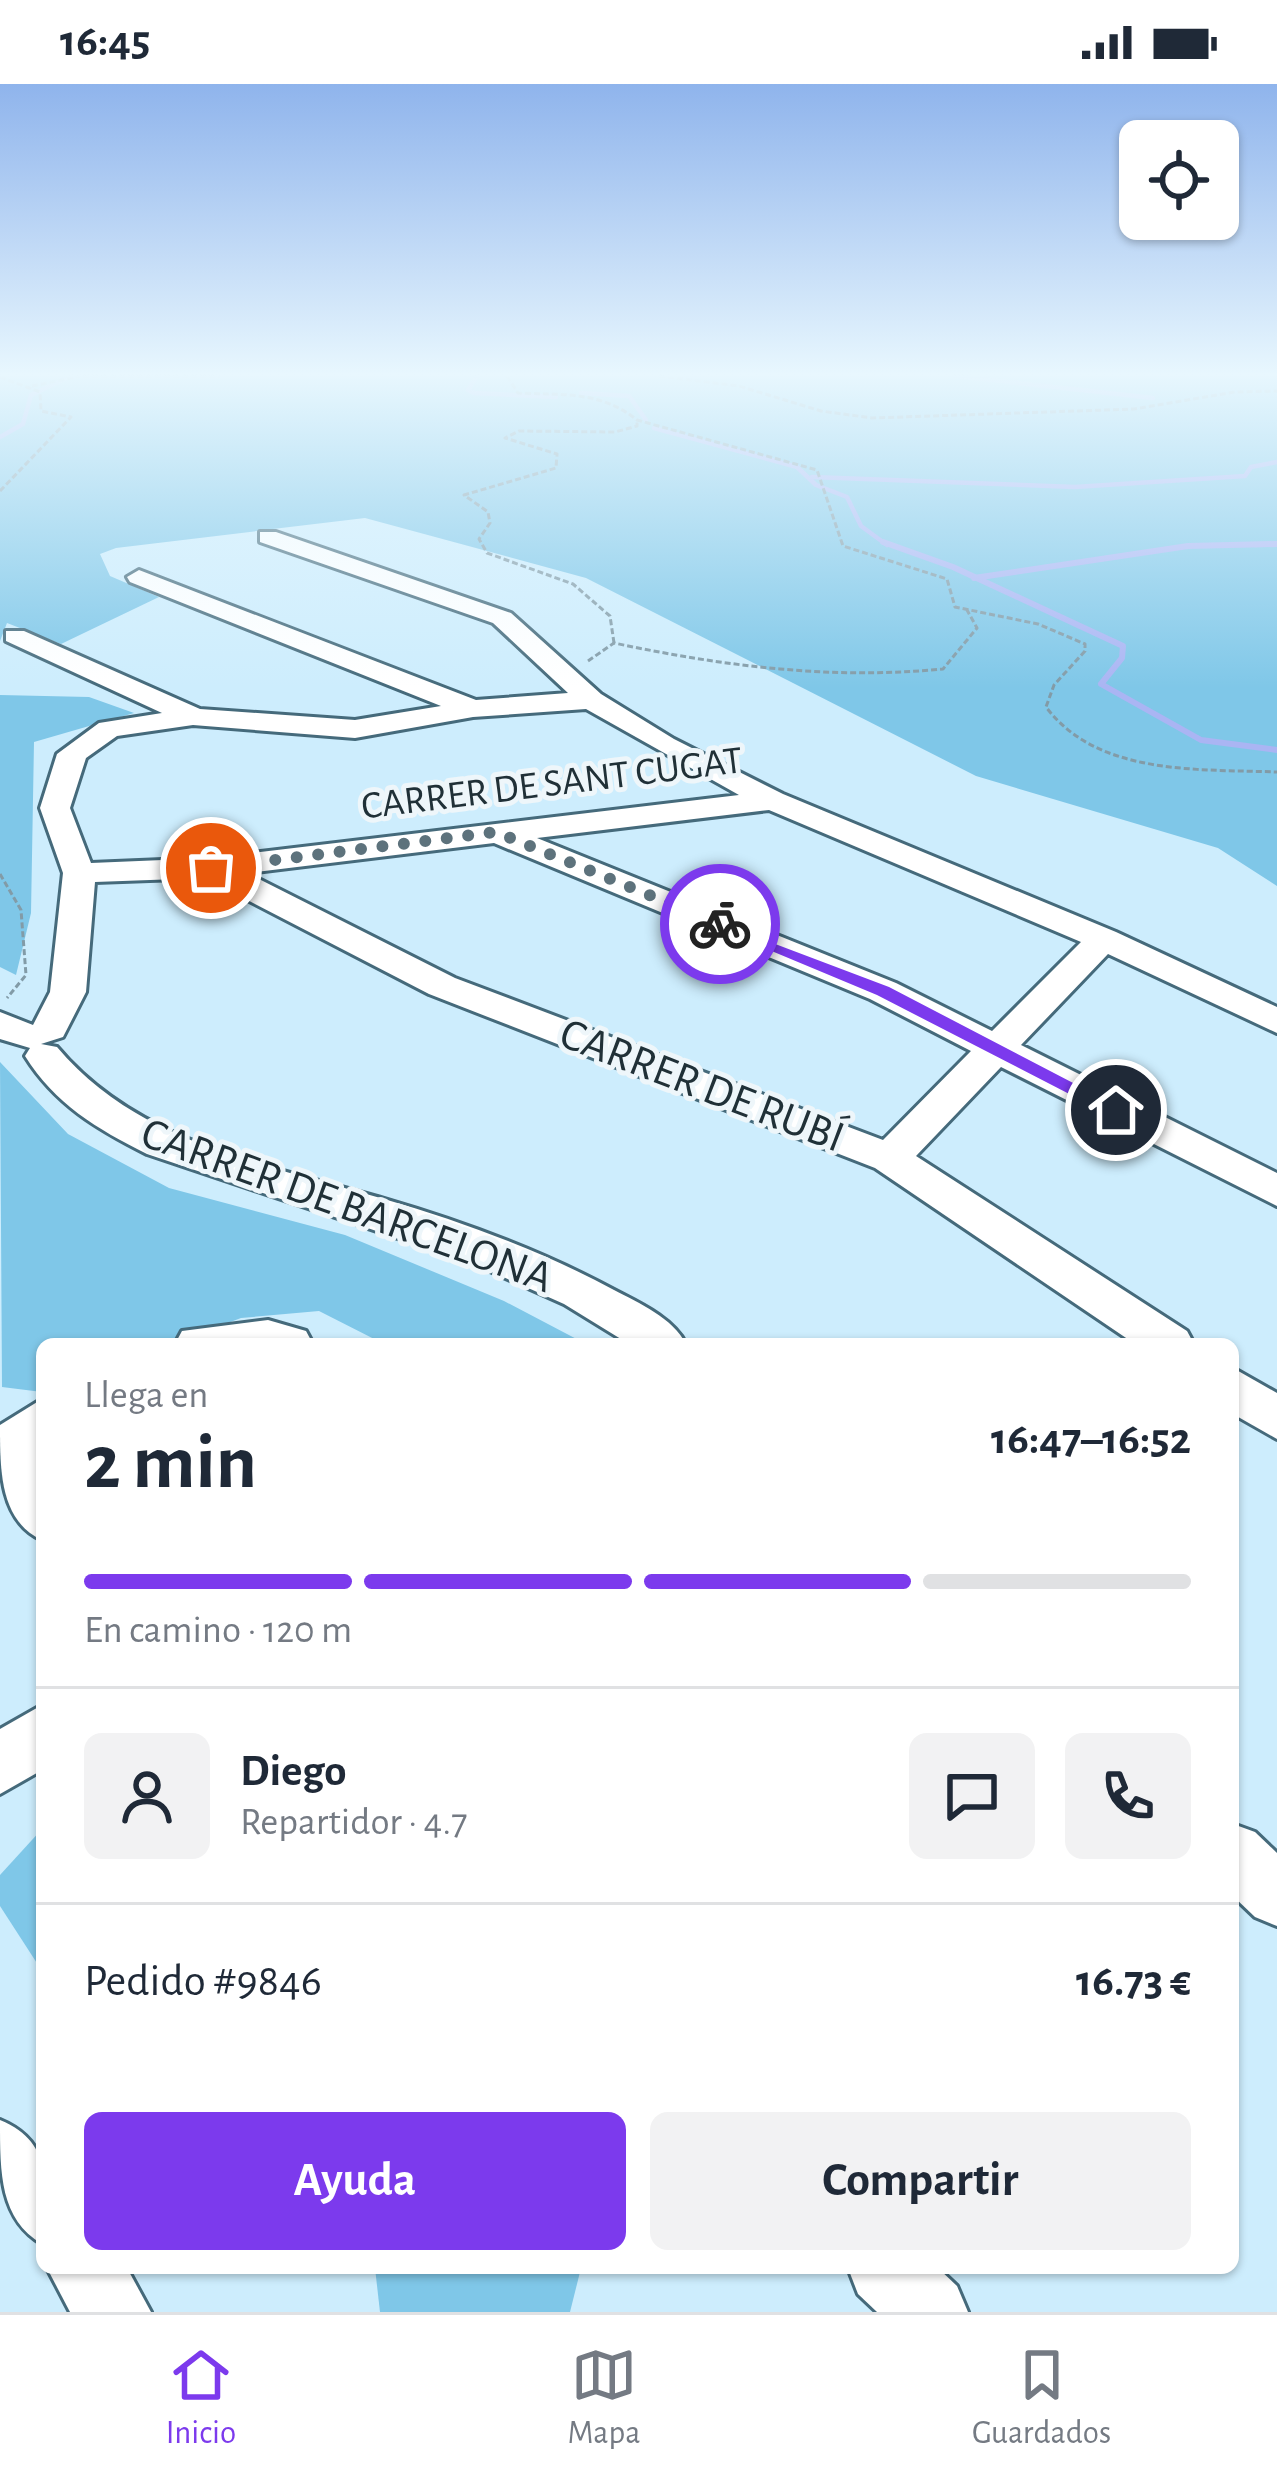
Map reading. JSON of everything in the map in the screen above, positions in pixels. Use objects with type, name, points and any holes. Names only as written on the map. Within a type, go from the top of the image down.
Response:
[{"type":"street","points":[[268,537],[502,618],[580,691],[664,745],[772,800]]},
{"type":"street","points":[[139,577],[473,709]]},
{"type":"street","points":[[15,636],[193,717],[355,729],[580,691]]},
{"type":"street","name":"CARRER DE BARCELONA","points":[[193,717],[109,729],[72,754],[55,808],[79,873],[68,992],[30,1036],[65,1091],[165,1147],[427,1229],[618,1309],[655,1338]]},
{"type":"street","name":"CARRER DE SANT CUGAT","points":[[79,873],[211,868],[772,800],[1104,939],[1277,1021]]},
{"type":"street","points":[[496,832],[883,991],[1277,1191]]},
{"type":"street","name":"CARRER DE RUBÍ","points":[[211,868],[442,986],[889,1158],[1162,1338]]},
{"type":"street","points":[[889,1158],[1104,939]]},
{"type":"street","points":[[1239,1392],[1277,1419]]},
{"type":"street","points":[[36,1424],[14,1443],[15,1481],[36,1509]]},
{"type":"street","points":[[0,1765],[36,1738]]},
{"type":"street","points":[[1239,1860],[1277,1895]]},
{"type":"street","points":[[0,2156],[36,2201]]},
{"type":"street","points":[[87,2274],[114,2312]]},
{"type":"street","points":[[890,2274],[931,2312]]},
{"type":"path","points":[[514,480],[464,494],[485,505],[488,512],[490,523],[479,539],[487,553],[513,567],[573,584],[610,616],[614,643]]},
{"type":"path","points":[[820,480],[843,546],[886,564],[947,578],[955,607],[1046,626],[1084,644],[1085,651],[1054,685],[1046,707],[1069,738],[1183,768],[1277,772]]},
{"type":"path","points":[[580,691],[588,660],[614,643],[766,669],[863,670],[892,676],[943,669],[977,628],[968,610]]},
{"type":"path","points":[[0,874],[21,910],[26,975],[0,1003]]},
{"type":"shaded area","points":[[0,480],[1277,480],[1277,886],[1218,848],[976,776],[586,578],[365,518],[116,548],[100,554],[110,576],[159,597],[61,644],[7,623],[0,641]]},
{"type":"shaded area","points":[[0,695],[89,697],[134,713],[34,742],[31,913],[16,975],[0,967]]},
{"type":"shaded area","points":[[0,1062],[68,1134],[169,1188],[345,1235],[504,1301],[575,1338],[372,1338],[319,1311],[241,1318],[188,1338],[36,1338],[36,1391],[2,1387]]},
{"type":"shaded area","points":[[36,1836],[36,1962],[0,1906],[0,1875]]},
{"type":"shaded area","points":[[376,2274],[580,2274],[570,2312],[380,2312]]},
{"type":"waterway","points":[[811,480],[847,497],[861,526],[887,545]]},
{"type":"waterway","points":[[890,480],[1075,487],[1184,480]]},
{"type":"waterway","points":[[883,542],[976,578]]},
{"type":"waterway","points":[[976,578],[1188,546],[1277,544],[1255,545]]},
{"type":"waterway","points":[[976,578],[1123,646],[1122,658],[1101,684],[1201,740],[1277,750]]},
{"type":"way so far","points":[[211,868],[496,832],[720,924]]},
{"type":"route","points":[[720,924],[883,991],[1116,1110]]}]
